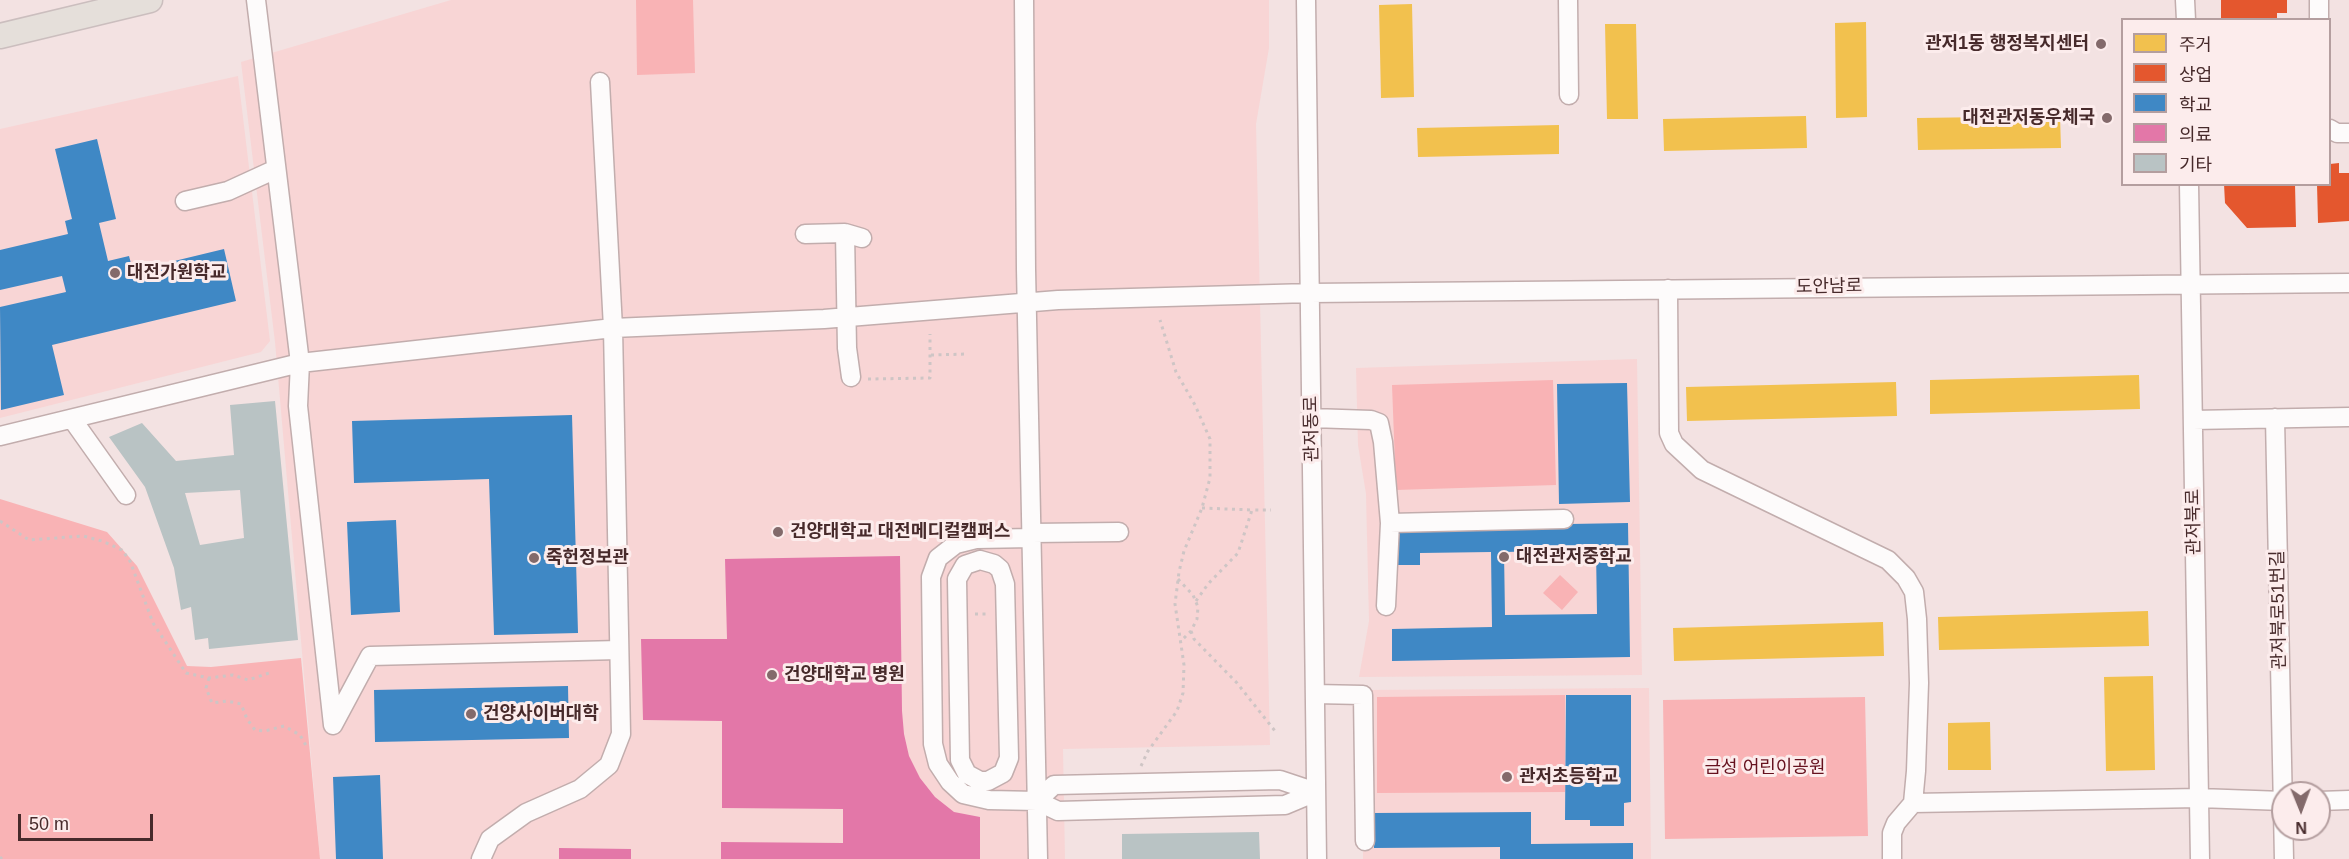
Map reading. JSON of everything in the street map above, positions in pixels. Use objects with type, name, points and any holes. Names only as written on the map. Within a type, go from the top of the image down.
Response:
[{"type":"main road","points":[[0,36],[150,0]]},
{"type":"street","points":[[256,0],[300,363],[298,406],[333,725],[370,656],[619,650]]},
{"type":"street","points":[[1024,0],[1027,303],[1038,859]]},
{"type":"street","name":"관저동로","points":[[1306,0],[1317,859]]},
{"type":"street","points":[[1568,0],[1569,95]]},
{"type":"street","points":[[2185,0],[2186,18]]},
{"type":"street","points":[[2319,0],[2319,18]]},
{"type":"street","points":[[481,859],[490,839],[517,819],[580,789],[609,765],[621,734],[613,328],[600,82]]},
{"type":"street","points":[[2331,130],[2337,133],[2349,133]]},
{"type":"street","points":[[185,201],[228,191],[276,169]]},
{"type":"street","name":"관저북로","points":[[2188,186],[2200,859]]},
{"type":"street","points":[[805,234],[853,236],[846,318],[858,378]]},
{"type":"street","name":"도안남로","points":[[0,436],[300,363],[613,328],[846,318],[1058,300],[1310,293],[2349,283]]},
{"type":"street","points":[[1668,289],[1669,433],[1674,444],[1702,470],[1888,560],[1906,578],[1914,592],[1917,619],[1918,683],[1916,771],[1913,803],[1896,823],[1892,833],[1892,859]]},
{"type":"street","points":[[2193,420],[2349,417]]},
{"type":"street","points":[[1312,418],[1371,420],[1378,423],[1383,442],[1390,523],[1386,606]]},
{"type":"street","name":"관저북로51번길","points":[[2275,418],[2283,781]]},
{"type":"street","points":[[72,419],[126,495]]},
{"type":"street","points":[[1390,523],[1564,519]]},
{"type":"street","points":[[971,781],[963,794],[950,782],[938,764],[933,744],[931,577],[938,558],[956,544],[976,539],[1119,532]]},
{"type":"street","points":[[971,781],[988,781],[1002,773],[1009,758],[1005,584],[1000,569],[994,564],[980,560],[965,565],[957,579],[960,748],[971,781],[989,800],[1037,801],[1058,811],[1286,805],[1316,792]]},
{"type":"street","points":[[1315,694],[1363,695],[1365,842]]},
{"type":"street","points":[[1037,801],[1054,785],[1280,780],[1316,792]]},
{"type":"street","points":[[1913,803],[2199,798],[2271,801]]},
{"type":"street","points":[[2331,801],[2349,800]]},
{"type":"street","name":"관저북로51번길","points":[[2284,841],[2284,859]]},
{"type":"path","points":[[1140,768],[1148,751],[1177,711],[1183,693],[1184,665],[1175,604],[1178,579],[1184,550],[1202,508],[1209,478],[1210,439],[1195,405],[1176,372],[1160,320]]},
{"type":"path","points":[[858,378],[930,378],[930,334]]},
{"type":"path","points":[[930,355],[968,354]]},
{"type":"path","points":[[1202,508],[1271,510]]},
{"type":"path","points":[[1196,601],[1208,584],[1238,553],[1252,510]]},
{"type":"path","points":[[0,521],[29,540],[83,536],[122,550],[130,561],[153,623],[186,673],[209,678],[233,675],[248,680],[269,674]]},
{"type":"path","points":[[1178,579],[1196,601],[1198,607],[1197,619],[1191,631],[1181,641]]},
{"type":"path","points":[[964,614],[1000,614]]},
{"type":"path","points":[[1191,631],[1194,639],[1238,683],[1275,731]]},
{"type":"path","points":[[209,678],[206,688],[212,703],[227,701],[241,704],[247,719],[255,730],[284,726],[300,735],[308,749]]},
{"type":"shaded area","name":"건양대학교 대전메디컬캠퍼스","points":[[451,0],[1269,0],[1269,48],[1256,124],[1270,745],[1063,749],[1065,859],[320,859],[275,342],[241,62]]},
{"type":"shaded area","points":[[238,76],[270,341],[261,352],[0,418],[0,129]]},
{"type":"shaded area","name":"대전관저중학교","points":[[1637,359],[1642,675],[1359,677],[1369,621],[1366,494],[1358,445],[1356,368]]},
{"type":"shaded area","name":"관저초등학교","points":[[1649,688],[1651,859],[1363,859],[1363,690]]},
{"type":"green space","points":[[636,0],[693,0],[695,73],[637,75]]},
{"type":"green space","points":[[1553,380],[1556,485],[1396,490],[1392,385]]},
{"type":"green space","points":[[0,499],[107,532],[137,566],[187,666],[211,667],[301,658],[320,859],[0,859]]},
{"type":"green space","points":[[1560,575],[1578,592],[1562,610],[1543,593]]},
{"type":"green space","points":[[1565,695],[1565,792],[1377,793],[1377,697]]},
{"type":"green space","name":"금성 어린이공원","points":[[1865,697],[1868,836],[1665,839],[1663,700]]},
{"type":"building: 주거","points":[[1412,4],[1414,97],[1381,98],[1379,5]]},
{"type":"building: 주거","points":[[1866,22],[1867,117],[1836,118],[1835,23]]},
{"type":"building: 주거","points":[[1605,24],[1636,24],[1638,119],[1607,119]]},
{"type":"building: 주거","points":[[1806,116],[1807,148],[1664,151],[1663,119]]},
{"type":"building: 주거","points":[[2060,116],[2061,148],[1918,150],[1917,118]]},
{"type":"building: 주거","points":[[1559,125],[1559,154],[1418,157],[1417,128]]},
{"type":"building: 주거","points":[[2139,375],[2140,409],[1930,414],[1930,380]]},
{"type":"building: 주거","points":[[1896,382],[1897,416],[1687,421],[1686,387]]},
{"type":"building: 주거","points":[[2148,611],[2149,646],[1939,650],[1938,617]]},
{"type":"building: 주거","points":[[1883,622],[1884,656],[1674,661],[1673,628]]},
{"type":"building: 주거","points":[[2153,676],[2155,770],[2106,771],[2104,677]]},
{"type":"building: 주거","points":[[1990,722],[1991,770],[1948,770],[1948,723]]},
{"type":"building: 상업","points":[[2221,0],[2287,0],[2287,13],[2277,13],[2277,18],[2221,18]]},
{"type":"building: 상업","points":[[2339,163],[2339,173],[2349,173],[2349,221],[2318,223],[2317,186],[2331,186],[2331,164]]},
{"type":"building: 상업","points":[[2224,186],[2295,186],[2296,227],[2247,228],[2225,203]]},
{"type":"building: 학교","name":"대전가원학교","points":[[97,139],[116,219],[99,223],[108,261],[129,256],[133,271],[224,249],[236,301],[52,345],[64,395],[1,410],[0,307],[66,292],[62,276],[0,290],[0,250],[68,234],[65,221],[72,219],[55,149]]},
{"type":"building: 학교","points":[[1627,383],[1630,502],[1559,504],[1557,384]]},
{"type":"building: 학교","name":"죽헌정보관","points":[[572,415],[578,633],[494,635],[489,479],[354,483],[352,421]]},
{"type":"building: 학교","points":[[396,520],[400,612],[351,615],[347,522]]},
{"type":"building: 학교","points":[[1628,523],[1630,657],[1392,661],[1392,629],[1492,627],[1491,552],[1420,553],[1420,565],[1395,565],[1394,527]],"holes":[[[1596,550],[1597,614],[1505,615],[1504,552]]]},
{"type":"building: 학교","name":"건양사이버대학","points":[[568,686],[569,738],[375,742],[374,690]]},
{"type":"building: 학교","points":[[1566,695],[1631,695],[1631,802],[1624,803],[1624,826],[1590,826],[1590,820],[1565,820]]},
{"type":"building: 학교","points":[[380,775],[383,859],[336,859],[333,777]]},
{"type":"building: 학교","points":[[1531,812],[1531,844],[1633,843],[1633,859],[1500,859],[1500,847],[1374,848],[1374,813]]},
{"type":"building: 의료","name":"건양대학교 병원","points":[[900,556],[902,711],[909,756],[920,778],[935,797],[954,812],[980,817],[980,859],[721,859],[721,842],[843,843],[843,809],[722,808],[722,721],[643,720],[641,639],[727,639],[725,559]]},
{"type":"building: 의료","points":[[559,848],[631,849],[631,859],[559,859]]},
{"type":"building: 기타","points":[[275,401],[298,640],[209,649],[208,638],[195,640],[191,607],[181,610],[174,568],[145,487],[109,437],[142,423],[176,461],[234,455],[230,405]],"holes":[[[240,490],[244,538],[200,545],[185,493]]]},
{"type":"building: 기타","points":[[1259,832],[1260,859],[1122,859],[1122,834]]},
{"type":"place","name":"관저1동 행정복지센터","points":[[2101,44]]},
{"type":"place","name":"대전관저동우체국","points":[[2107,118]]},
{"type":"place","name":"대전가원학교","points":[[115,273]]},
{"type":"place","name":"건양대학교 대전메디컬캠퍼스","points":[[778,532]]},
{"type":"place","name":"대전관저중학교","points":[[1504,557]]},
{"type":"place","name":"죽헌정보관","points":[[534,558]]},
{"type":"place","name":"건양대학교 병원","points":[[772,675]]},
{"type":"place","name":"건양사이버대학","points":[[471,714]]},
{"type":"place","name":"관저초등학교","points":[[1507,777]]}]
